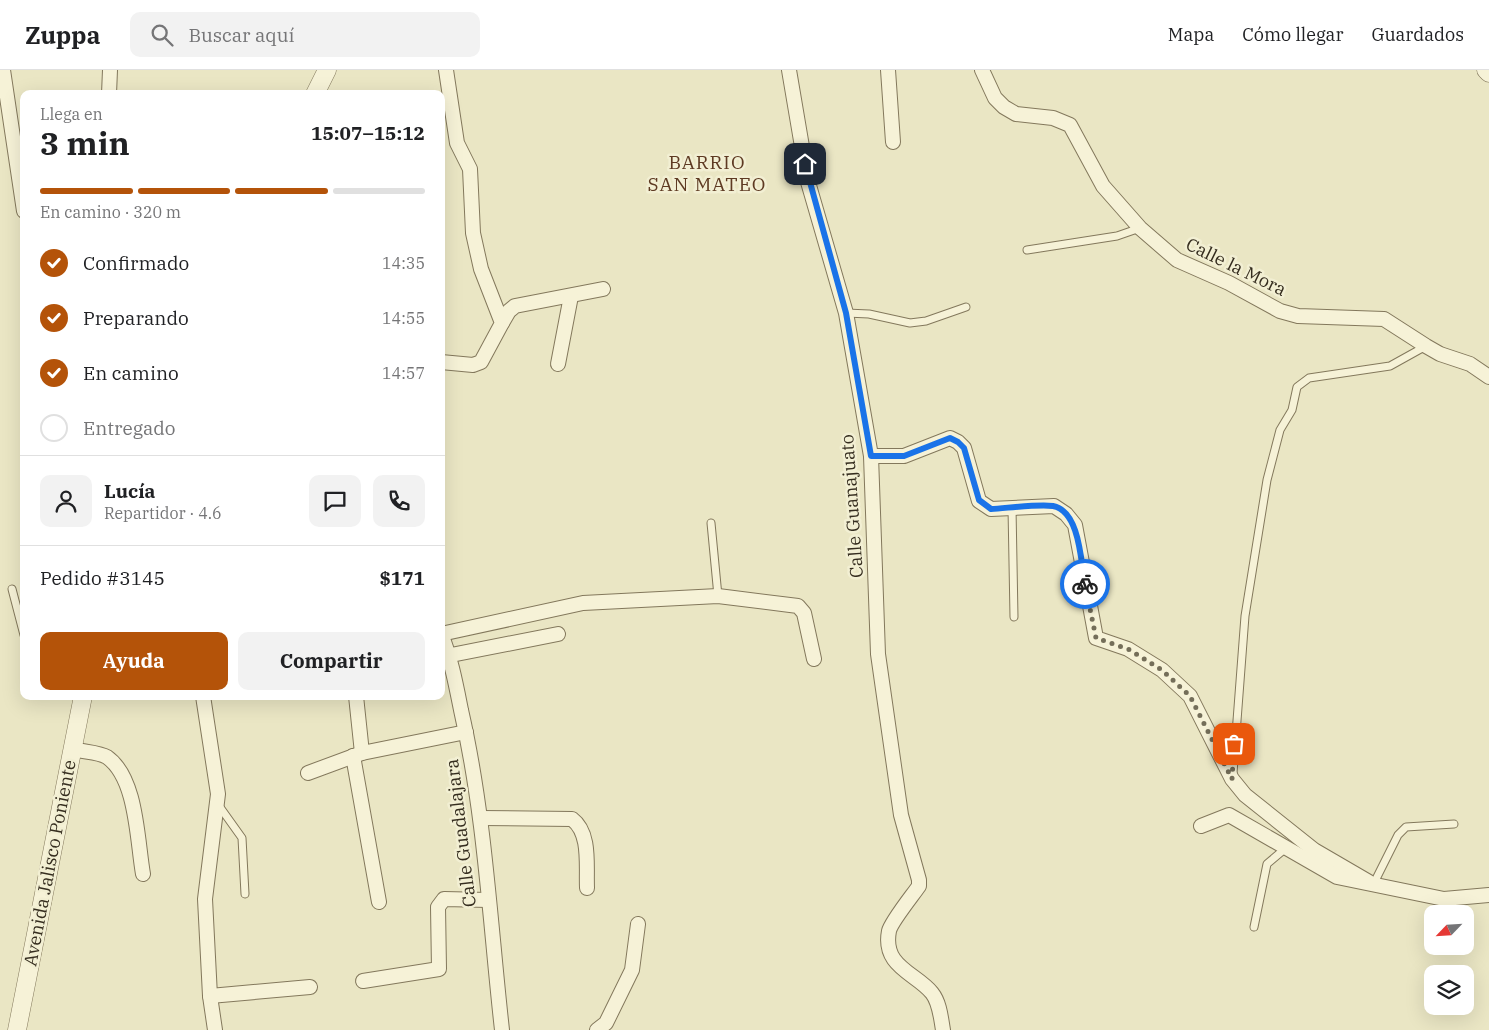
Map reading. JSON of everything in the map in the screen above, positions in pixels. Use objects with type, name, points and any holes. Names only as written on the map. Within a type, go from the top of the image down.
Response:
[{"type":"street","points":[[3,70],[20,184]]},
{"type":"street","points":[[109,90],[110,70]]},
{"type":"street","points":[[317,90],[327,70]]},
{"type":"street","points":[[446,70],[457,143],[470,169],[474,233],[481,269],[502,323]]},
{"type":"street","name":"Calle Guanajuato","points":[[789,70],[808,182],[846,313],[871,456],[878,654],[901,815],[919,880],[919,886],[889,930],[890,950],[900,969],[932,992],[936,1000],[943,1030]]},
{"type":"street","points":[[888,70],[893,142]]},
{"type":"street","name":"Calle la Mora","points":[[982,70],[995,98],[1004,107],[1016,114],[1053,118],[1070,124],[1079,138],[1096,176],[1140,228],[1177,260],[1229,283],[1280,311],[1320,319],[1384,319],[1426,346],[1470,364],[1489,377]]},
{"type":"street","points":[[1486,70],[1489,73]]},
{"type":"street","points":[[445,362],[473,365],[481,362],[509,311],[515,306],[603,289]]},
{"type":"street","points":[[558,364],[571,296]]},
{"type":"street","points":[[871,456],[904,456],[950,438],[964,448],[979,500],[991,509],[1054,506],[1066,514],[1074,525],[1094,636],[1098,640],[1128,649],[1162,670],[1190,696],[1232,779],[1245,795],[1314,850],[1372,883]]},
{"type":"street","points":[[445,633],[583,603],[718,596],[798,606],[804,613],[814,659]]},
{"type":"street","points":[[445,656],[558,634]]},
{"type":"street","name":"Calle Guadalajara","points":[[445,656],[466,732],[481,818],[502,1030]]},
{"type":"street","name":"Avenida Jalisco Poniente","points":[[17,1030],[82,700]]},
{"type":"street","points":[[204,700],[218,794],[205,899],[210,996],[215,1030]]},
{"type":"street","points":[[356,700],[357,754],[379,902]]},
{"type":"street","points":[[308,773],[357,754],[466,732]]},
{"type":"street","points":[[73,750],[106,756],[119,771],[130,790],[143,874]]},
{"type":"street","points":[[1201,826],[1229,815],[1338,878],[1349,882],[1372,883],[1444,899],[1489,895]]},
{"type":"street","points":[[481,818],[572,819],[580,825],[584,835],[586,888]]},
{"type":"street","points":[[363,981],[439,969],[438,906],[444,899],[488,900]]},
{"type":"street","points":[[597,1030],[606,1023],[632,970],[638,924]]},
{"type":"street","points":[[210,996],[310,987]]},
{"type":"lane","points":[[1027,250],[1117,236],[1140,228]]},
{"type":"lane","points":[[846,313],[868,314],[910,323],[926,321],[966,307]]},
{"type":"lane","points":[[1232,779],[1246,606],[1267,480],[1280,430],[1292,410],[1297,387],[1309,378],[1390,366],[1426,346]]},
{"type":"lane","points":[[1012,508],[1014,617]]},
{"type":"lane","points":[[711,523],[718,596]]},
{"type":"lane","points":[[12,589],[20,620]]},
{"type":"lane","points":[[217,803],[242,838],[245,894]]},
{"type":"lane","points":[[1372,883],[1398,835],[1406,827],[1454,824]]},
{"type":"lane","points":[[1254,926],[1266,864],[1287,847]]},
{"type":"way so far","points":[[1085,584],[1094,636],[1098,640],[1128,649],[1162,670],[1190,696],[1232,779],[1234,744]]},
{"type":"district","name":"BARRIO SAN MATEO","points":[[707,173]]},
{"type":"route","points":[[805,164],[808,182],[846,313],[871,456],[904,456],[950,438],[958,442],[964,448],[979,500],[984,506],[991,509],[1054,506],[1066,514],[1074,525],[1085,584]]}]
